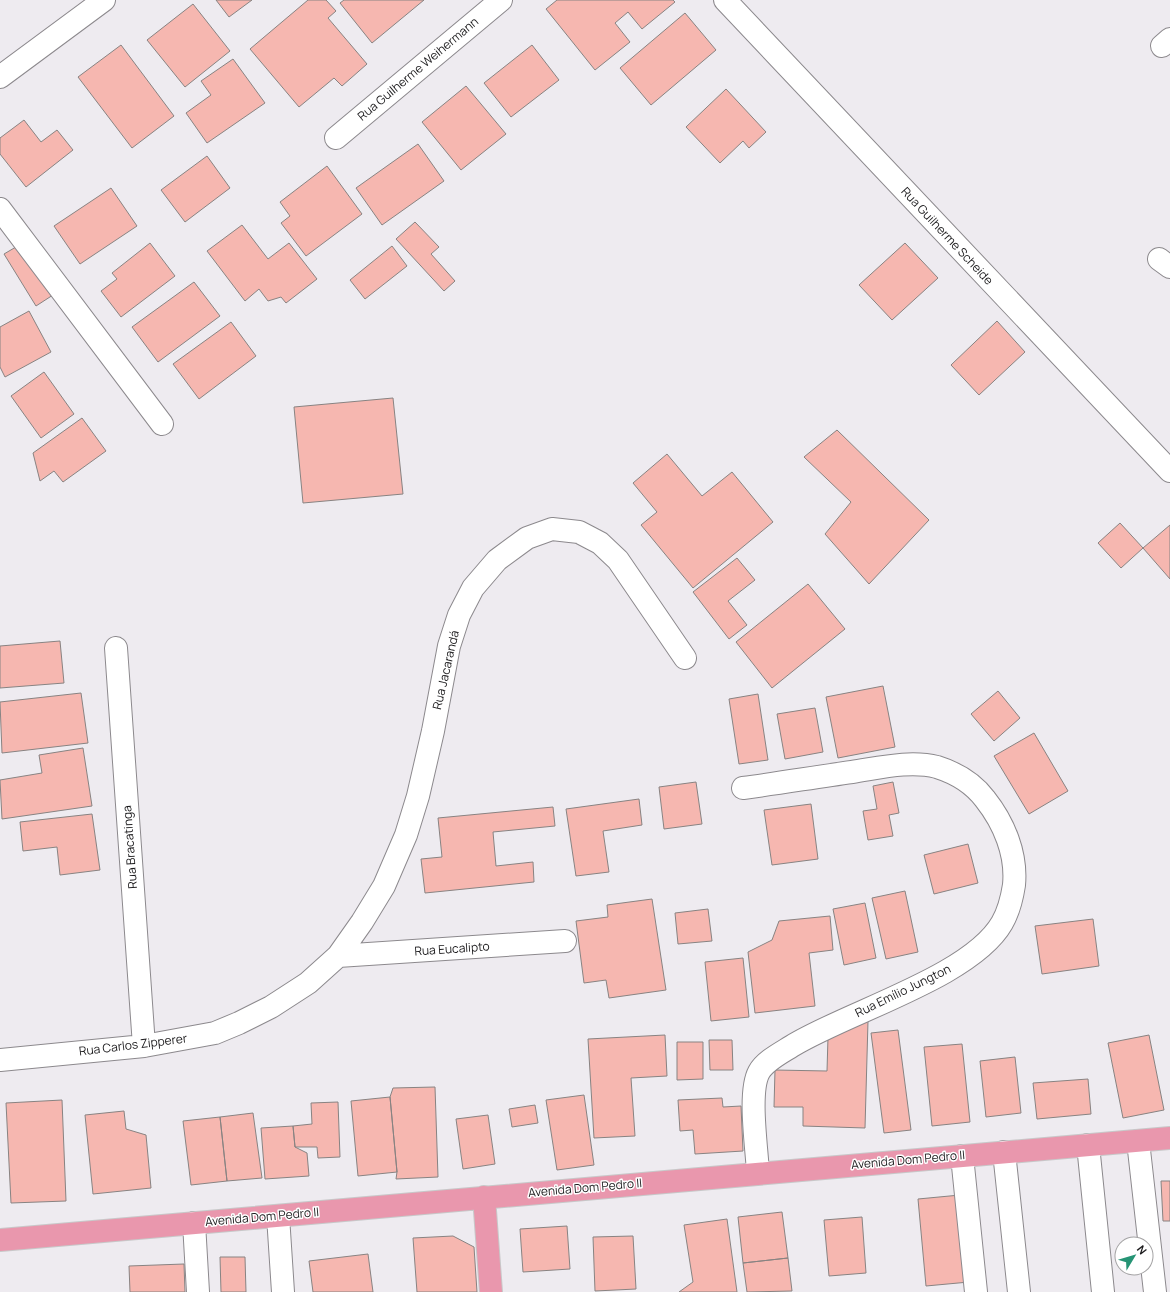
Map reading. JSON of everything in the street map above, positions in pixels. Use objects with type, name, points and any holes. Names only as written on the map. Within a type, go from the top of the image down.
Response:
[{"type":"main road","name":"Avenida Dom Pedro II","points":[[0,1240],[1170,1138]]},
{"type":"main road","points":[[484,1197],[492,1292]]},
{"type":"street","points":[[0,77],[104,0]]},
{"type":"street","name":"Rua Guilherme Weihermann","points":[[336,138],[500,0]]},
{"type":"street","name":"Rua Guilherme Scheide","points":[[725,0],[1170,471]]},
{"type":"street","points":[[0,209],[162,424]]},
{"type":"street","name":"Rua Jacarandá","points":[[338,956],[362,922],[384,886],[406,835],[418,796],[433,731],[449,646],[459,615],[473,588],[497,560],[527,538],[552,529],[579,532],[600,543],[618,560],[686,658]]},
{"type":"street","name":"Rua Bracatinga","points":[[116,648],[144,1046]]},
{"type":"street","name":"Rua Emílio Jungton","points":[[744,788],[905,764],[936,767],[961,777],[978,790],[992,807],[1011,847],[1015,871],[1012,898],[1002,923],[983,945],[931,978],[803,1039],[772,1058],[759,1072],[754,1090],[758,1173]]},
{"type":"street","name":"Rua Eucalipto","points":[[338,956],[565,941]]},
{"type":"street","name":"Rua Carlos Zipperer","points":[[0,1060],[144,1046],[215,1032],[239,1024],[271,1007],[308,984],[338,956]]},
{"type":"street","points":[[1138,1141],[1155,1292]]},
{"type":"street","points":[[1088,1145],[1103,1292]]},
{"type":"street","points":[[1004,1152],[1019,1292]]},
{"type":"street","points":[[962,1156],[976,1292]]},
{"type":"street","points":[[278,1216],[282,1292]]},
{"type":"street","points":[[194,1223],[198,1292]]},
{"type":"building","points":[[216,0],[252,0],[229,17]]},
{"type":"building","points":[[308,0],[326,0],[336,11],[328,18],[367,64],[342,86],[334,78],[299,107],[250,49]]},
{"type":"building","points":[[344,0],[424,0],[372,43],[340,3]]},
{"type":"building","points":[[557,0],[673,0],[675,2],[642,29],[628,12],[615,23],[630,42],[595,70],[546,9]]},
{"type":"building","points":[[193,4],[230,51],[185,87],[147,40]]},
{"type":"building","points":[[685,13],[716,50],[651,105],[620,68]]},
{"type":"building","points":[[121,45],[174,116],[132,148],[78,77]]},
{"type":"building","points":[[532,45],[559,80],[511,117],[484,83]]},
{"type":"building","points":[[233,59],[265,103],[207,143],[186,113],[211,95],[201,81]]},
{"type":"building","points":[[466,86],[506,134],[461,170],[422,122]]},
{"type":"building","points":[[726,89],[766,132],[749,148],[743,141],[720,163],[686,127]]},
{"type":"building","points":[[24,120],[41,142],[57,130],[73,150],[26,187],[0,154],[0,138]]},
{"type":"building","points":[[418,144],[444,181],[382,225],[356,188]]},
{"type":"building","points":[[207,156],[230,188],[185,222],[161,190]]},
{"type":"building","points":[[327,166],[362,214],[306,256],[281,223],[290,216],[280,202]]},
{"type":"building","points":[[111,188],[137,226],[80,264],[54,226]]},
{"type":"building","points":[[415,222],[439,247],[431,254],[455,281],[444,291],[396,239]]},
{"type":"building","points":[[242,225],[268,259],[289,243],[317,279],[286,303],[281,297],[268,301],[259,289],[245,301],[207,251]]},
{"type":"building","points":[[150,243],[175,276],[121,317],[101,291],[117,279],[112,273]]},
{"type":"building","points":[[905,243],[938,278],[892,320],[859,285]]},
{"type":"building","points":[[21,244],[53,295],[36,306],[4,254]]},
{"type":"building","points":[[392,246],[407,266],[365,299],[350,280]]},
{"type":"building","points":[[194,282],[220,316],[158,362],[132,327]]},
{"type":"building","points":[[29,311],[51,352],[5,377],[0,367],[0,327]]},
{"type":"building","points":[[997,321],[1025,352],[979,395],[951,365]]},
{"type":"building","points":[[231,322],[256,356],[199,399],[173,364]]},
{"type":"building","points":[[44,372],[74,414],[41,438],[11,396]]},
{"type":"building","points":[[393,398],[403,494],[303,503],[294,407]]},
{"type":"building","points":[[82,418],[106,451],[63,482],[54,471],[40,481],[33,453]]},
{"type":"building","points":[[837,430],[929,520],[869,584],[825,534],[851,502],[804,457]]},
{"type":"building","points":[[667,454],[702,496],[732,472],[773,522],[693,588],[641,525],[657,512],[633,483]]},
{"type":"building","points":[[1120,523],[1143,548],[1121,568],[1098,543]]},
{"type":"building","points":[[1170,525],[1170,579],[1143,548]]},
{"type":"building","points":[[737,558],[755,580],[728,601],[747,625],[729,639],[693,592]]},
{"type":"building","points":[[808,584],[845,629],[772,688],[736,642]]},
{"type":"building","points":[[60,641],[64,683],[0,688],[0,646]]},
{"type":"building","points":[[883,686],[895,747],[838,758],[826,697]]},
{"type":"building","points":[[998,691],[1020,718],[994,741],[971,714]]},
{"type":"building","points":[[81,693],[88,743],[2,753],[0,702]]},
{"type":"building","points":[[758,694],[768,760],[739,764],[729,699]]},
{"type":"building","points":[[815,708],[823,752],[785,759],[777,714]]},
{"type":"building","points":[[1034,733],[1068,791],[1029,814],[994,756]]},
{"type":"building","points":[[83,748],[92,806],[2,819],[0,780],[42,773],[39,755]]},
{"type":"building","points":[[696,782],[702,824],[664,829],[659,787]]},
{"type":"building","points":[[893,782],[899,813],[889,815],[893,836],[868,840],[863,811],[877,809],[873,786]]},
{"type":"building","points":[[639,799],[642,825],[603,831],[609,872],[576,876],[566,809]]},
{"type":"building","points":[[811,804],[818,859],[772,865],[764,810]]},
{"type":"building","points":[[553,807],[555,826],[493,832],[496,866],[533,862],[534,882],[425,893],[421,859],[442,857],[438,818]]},
{"type":"building","points":[[92,814],[100,870],[60,875],[57,847],[23,851],[20,822]]},
{"type":"building","points":[[968,844],[978,883],[934,894],[924,855]]},
{"type":"building","points":[[905,891],[918,952],[886,959],[872,898]]},
{"type":"building","points":[[652,899],[666,990],[609,998],[606,980],[584,983],[576,921],[608,917],[607,905]]},
{"type":"building","points":[[865,903],[876,958],[844,965],[833,909]]},
{"type":"building","points":[[708,909],[712,941],[678,944],[675,913]]},
{"type":"building","points":[[830,916],[833,950],[809,953],[815,1006],[755,1013],[748,952],[772,940],[779,921]]},
{"type":"building","points":[[1093,919],[1099,966],[1042,974],[1035,926]]},
{"type":"building","points":[[743,958],[749,1017],[711,1021],[705,962]]},
{"type":"building","points":[[868,1021],[865,1128],[803,1126],[803,1107],[774,1107],[775,1070],[827,1071],[828,1037]]},
{"type":"building","points":[[898,1030],[911,1130],[884,1133],[871,1033]]},
{"type":"building","points":[[665,1035],[667,1076],[631,1078],[635,1136],[594,1138],[588,1039]]},
{"type":"building","points":[[1149,1035],[1164,1110],[1123,1118],[1108,1043]]},
{"type":"building","points":[[709,1040],[732,1040],[733,1070],[710,1070]]},
{"type":"building","points":[[677,1042],[703,1042],[703,1079],[677,1080]]},
{"type":"building","points":[[962,1044],[970,1122],[932,1126],[924,1047]]},
{"type":"building","points":[[1015,1057],[1021,1113],[986,1117],[980,1061]]},
{"type":"building","points":[[1088,1079],[1091,1114],[1037,1119],[1033,1083]]},
{"type":"building","points":[[435,1087],[438,1177],[396,1179],[397,1172],[390,1097],[393,1088]]},
{"type":"building","points":[[584,1095],[594,1165],[557,1170],[546,1100]]},
{"type":"building","points":[[390,1097],[397,1172],[358,1176],[351,1101]]},
{"type":"building","points":[[722,1098],[723,1107],[741,1106],[743,1151],[695,1154],[693,1130],[680,1131],[678,1100]]},
{"type":"building","points":[[62,1100],[66,1201],[11,1203],[6,1103]]},
{"type":"building","points":[[338,1102],[340,1157],[318,1158],[317,1147],[295,1147],[293,1126],[312,1124],[311,1103]]},
{"type":"building","points":[[535,1105],[538,1123],[512,1127],[509,1109]]},
{"type":"building","points":[[124,1111],[126,1129],[146,1135],[151,1188],[93,1194],[85,1115]]},
{"type":"building","points":[[253,1113],[262,1178],[227,1181],[220,1117]]},
{"type":"building","points":[[488,1115],[495,1164],[463,1169],[456,1119]]},
{"type":"building","points":[[220,1117],[227,1181],[191,1185],[183,1121]]},
{"type":"building","points":[[293,1126],[295,1147],[307,1153],[309,1176],[265,1179],[261,1128]]},
{"type":"building","points":[[1161,1181],[1170,1181],[1170,1221],[1163,1221]]},
{"type":"building","points":[[960,1195],[969,1282],[926,1286],[918,1199]]},
{"type":"building","points":[[782,1212],[788,1258],[743,1263],[738,1217]]},
{"type":"building","points":[[862,1217],[866,1273],[829,1276],[824,1220]]},
{"type":"building","points":[[727,1219],[737,1292],[679,1292],[693,1282],[684,1225]]},
{"type":"building","points":[[567,1226],[570,1269],[523,1272],[520,1229]]},
{"type":"building","points":[[453,1236],[474,1247],[477,1292],[417,1292],[413,1238]]},
{"type":"building","points":[[633,1236],[636,1289],[595,1291],[593,1237]]},
{"type":"building","points":[[368,1254],[373,1292],[313,1292],[309,1261]]},
{"type":"building","points":[[220,1257],[245,1257],[246,1292],[221,1292]]},
{"type":"building","points":[[788,1258],[792,1291],[747,1292],[743,1263]]},
{"type":"building","points":[[184,1264],[185,1292],[130,1292],[129,1266]]}]
